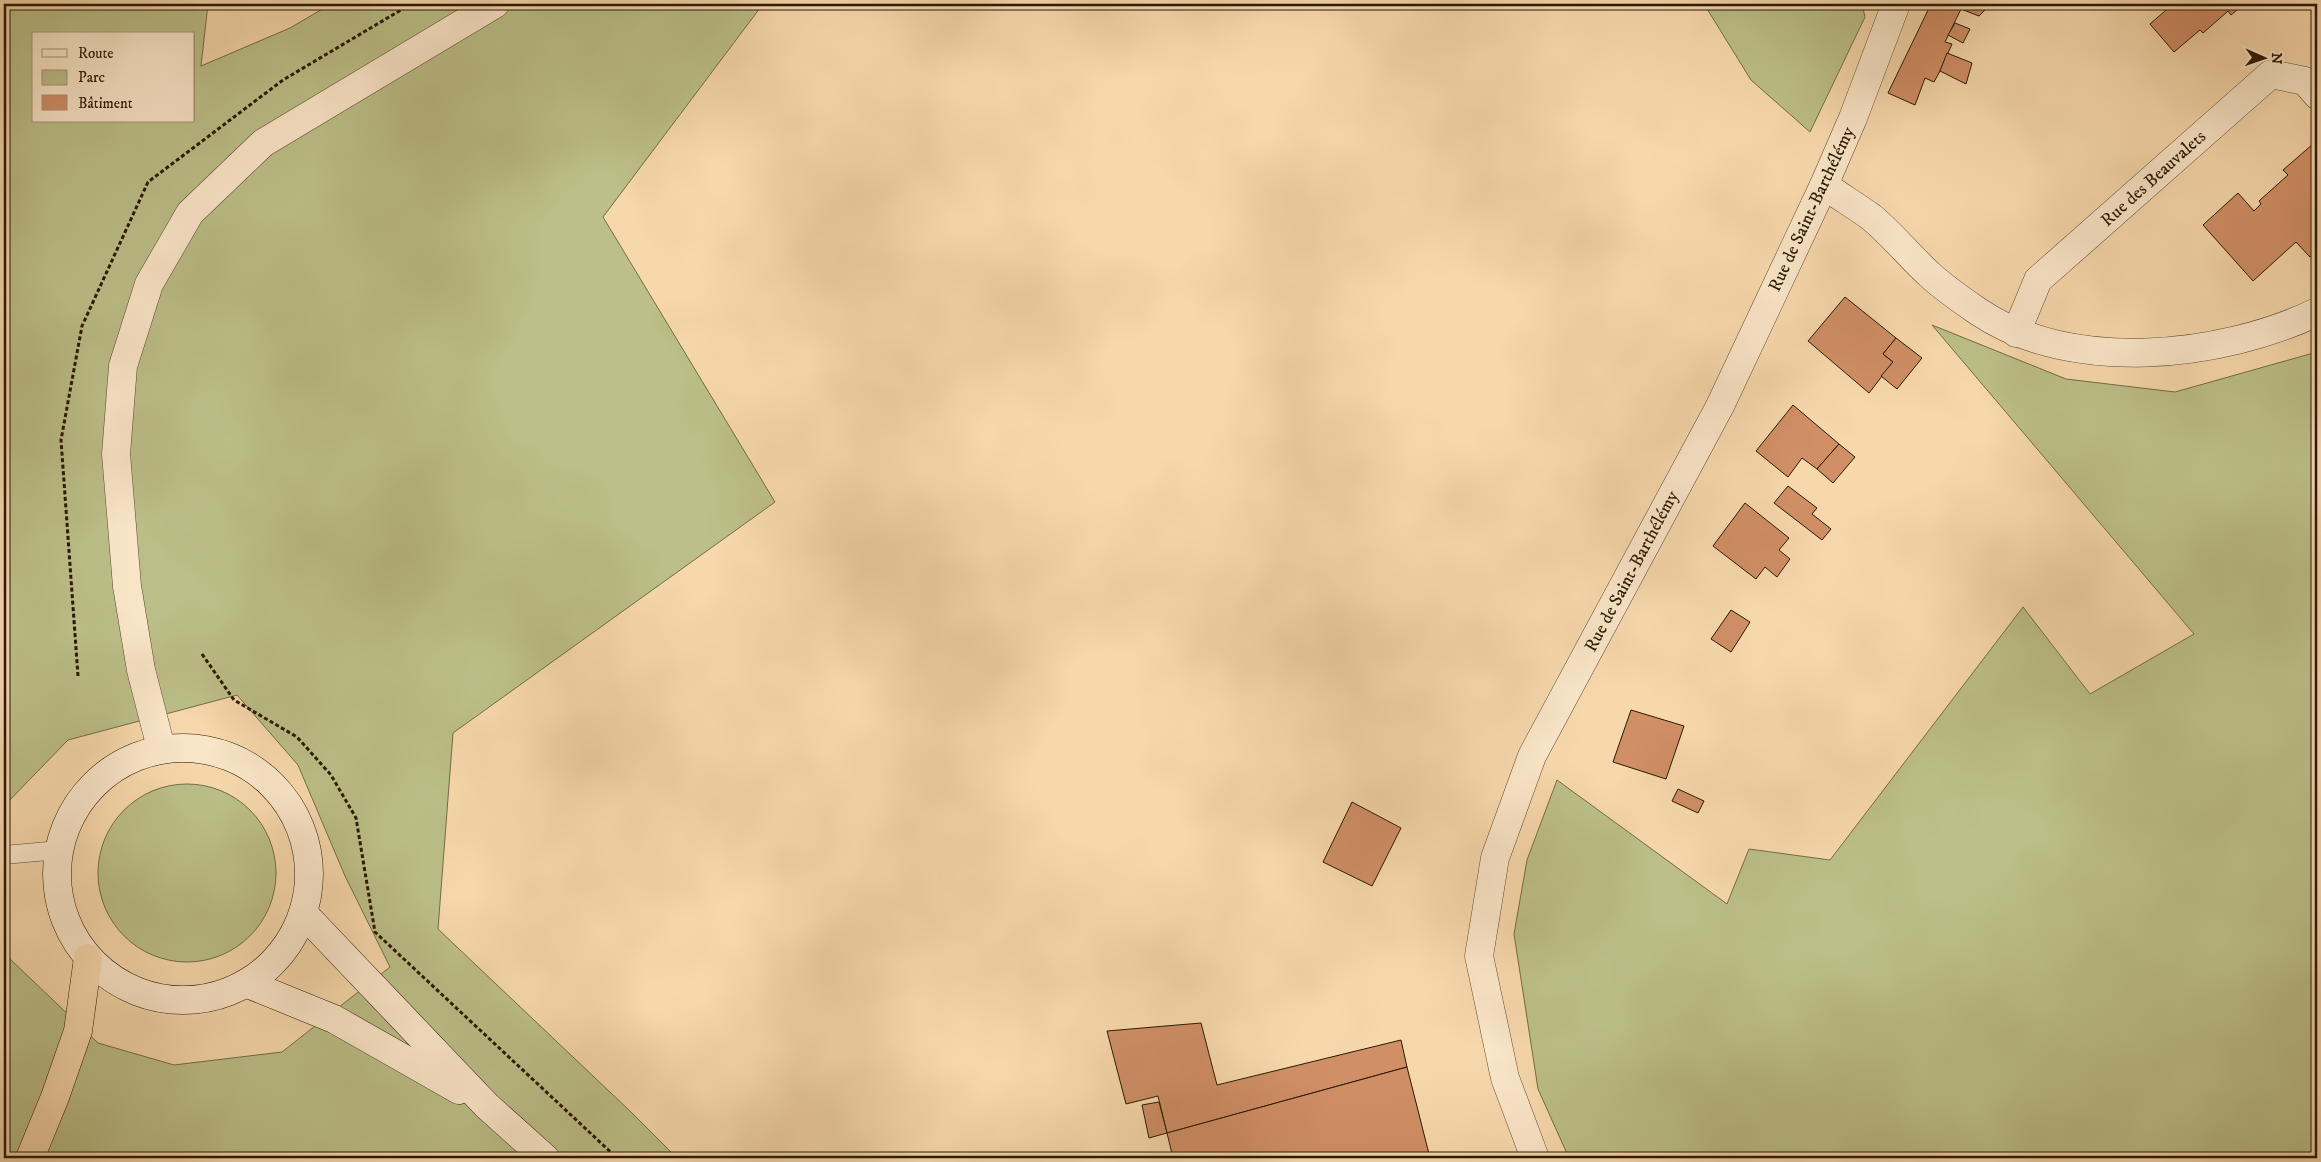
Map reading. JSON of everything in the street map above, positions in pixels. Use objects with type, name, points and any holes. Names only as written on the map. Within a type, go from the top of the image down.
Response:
[{"type":"highway","points":[[30,1158],[55,1098],[78,1031],[88,958]]},
{"type":"street","points":[[161,748],[141,670],[127,586],[116,454],[123,366],[149,284],[190,213],[262,143],[495,4]]},
{"type":"street","name":"Rue de Saint-Barthélémy","points":[[1535,1158],[1505,1078],[1480,956],[1494,858],[1532,756],[1720,406],[1782,269],[1824,185],[1853,118],[1896,4]]},
{"type":"street","name":"Rue des Beauvalets","points":[[2016,333],[2038,280],[2271,74],[2305,81],[2317,95]]},
{"type":"street","points":[[1824,185],[1871,218],[1932,277],[1980,312],[2016,333],[2071,349],[2148,353],[2230,344],[2317,312]]},
{"type":"street","points":[[161,748],[205,748],[246,763],[280,790],[302,828],[310,871],[304,914],[291,941],[272,966],[248,984],[207,999],[163,1000],[122,985],[88,958],[67,926],[57,889],[59,850],[71,814],[94,783],[125,761],[161,748]]},
{"type":"street","points":[[304,914],[487,1106],[545,1158]]},
{"type":"street","points":[[248,984],[334,1019],[487,1106]]},
{"type":"lane","points":[[4,855],[59,850]]},
{"type":"path","points":[[202,654],[234,700],[297,737],[331,774],[356,818],[375,932],[617,1158]]},
{"type":"green space","points":[[4,4],[208,4],[201,66],[290,28],[331,4],[763,4],[603,217],[775,502],[453,733],[438,929],[677,1158],[4,1158],[4,932],[10,959],[98,1043],[174,1065],[282,1052],[390,967],[345,876],[298,765],[237,695],[68,740],[4,806]]},
{"type":"green space","points":[[1704,4],[1862,4],[1865,17],[1810,132],[1751,80]]},
{"type":"green space","points":[[1932,325],[2066,379],[2175,392],[2317,352],[2317,1158],[1569,1158],[1538,1089],[1514,934],[1527,860],[1557,780],[1727,904],[1749,849],[1830,860],[2023,607],[2090,694],[2194,634]]},
{"type":"green space","points":[[187,784],[221,791],[236,799],[250,810],[261,824],[269,839],[276,873],[269,907],[261,922],[250,936],[236,947],[221,955],[187,962],[153,955],[138,947],[124,936],[113,922],[105,907],[98,873],[105,839],[113,824],[124,810],[138,799],[153,791]]},
{"type":"building","points":[[1931,4],[1948,4],[1961,9],[1945,42],[1952,44],[1940,71],[1934,82],[1925,78],[1915,105],[1888,93]]},
{"type":"building","points":[[1948,4],[1991,4],[1979,16]]},
{"type":"building","points":[[2173,4],[2244,4],[2231,15],[2228,11],[2203,33],[2200,30],[2174,52],[2150,24]]},
{"type":"building","points":[[1955,23],[1970,29],[1963,43],[1948,35]]},
{"type":"building","points":[[1947,53],[1972,63],[1966,84],[1940,71]]},
{"type":"building","points":[[2313,144],[2317,149],[2317,251],[2310,257],[2296,242],[2253,281],[2203,225],[2238,193],[2254,211],[2261,204],[2259,201],[2288,175],[2283,170]]},
{"type":"building","points":[[1845,297],[1896,338],[1883,354],[1893,362],[1869,393],[1808,341]]},
{"type":"building","points":[[1896,338],[1922,358],[1897,389],[1881,376],[1893,362],[1883,354]]},
{"type":"building","points":[[1793,405],[1839,444],[1817,469],[1802,458],[1788,477],[1756,451]]},
{"type":"building","points":[[1839,444],[1855,457],[1833,483],[1817,469]]},
{"type":"building","points":[[1788,486],[1817,508],[1812,514],[1831,529],[1822,540],[1774,503]]},
{"type":"building","points":[[1745,503],[1789,538],[1779,550],[1790,559],[1777,577],[1765,567],[1756,579],[1713,546]]},
{"type":"building","points":[[1731,610],[1750,622],[1731,652],[1711,639]]},
{"type":"building","points":[[1631,710],[1684,726],[1666,779],[1613,762]]},
{"type":"building","points":[[1678,789],[1704,801],[1698,813],[1672,801]]},
{"type":"building","points":[[1352,802],[1401,828],[1372,886],[1323,862]]},
{"type":"building","points":[[1201,1023],[1217,1085],[1401,1040],[1407,1067],[1167,1133],[1158,1096],[1126,1104],[1107,1031]]},
{"type":"building","points":[[1407,1067],[1430,1158],[1173,1158],[1167,1133]]},
{"type":"building","points":[[1159,1102],[1167,1133],[1149,1138],[1142,1105]]}]
